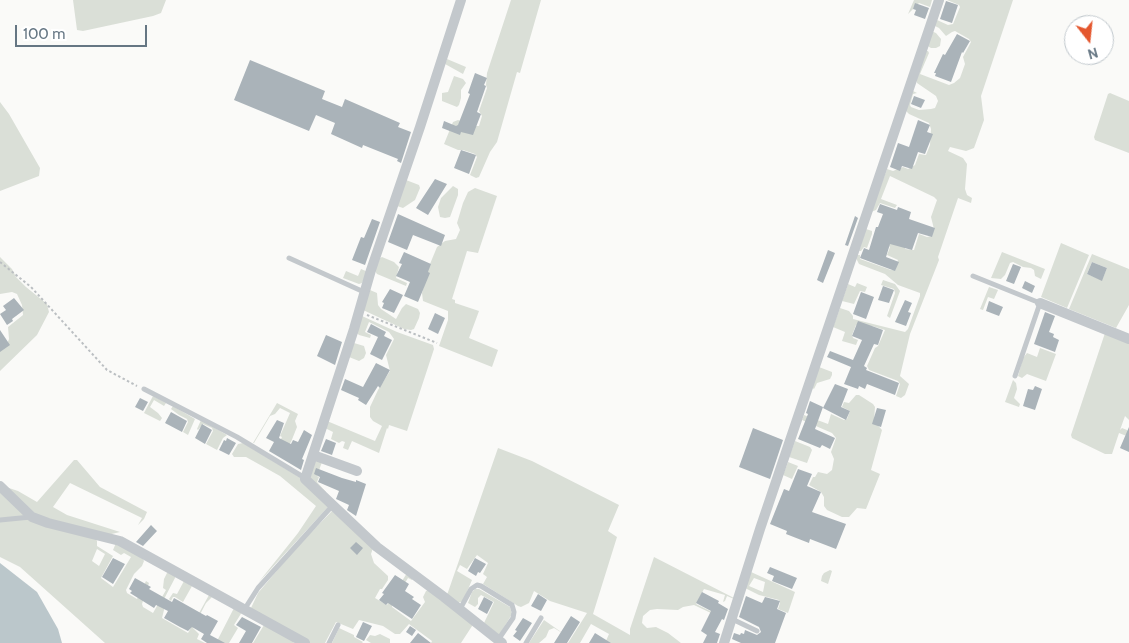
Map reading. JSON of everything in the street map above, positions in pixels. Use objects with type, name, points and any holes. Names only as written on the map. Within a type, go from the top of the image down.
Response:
[{"type":"street","points":[[461,0],[305,479],[378,547],[500,641]]},
{"type":"street","points":[[724,643],[763,520],[938,0]]},
{"type":"street","points":[[1040,304],[1129,339]]},
{"type":"street","points":[[313,455],[357,471]]},
{"type":"street","points":[[0,486],[32,517],[120,542],[304,643]]},
{"type":"lane","points":[[289,258],[365,292]]},
{"type":"lane","points":[[973,276],[1040,304],[1015,376]]},
{"type":"lane","points":[[144,389],[237,437],[305,479]]},
{"type":"lane","points":[[244,610],[258,588],[334,505]]},
{"type":"lane","points":[[0,520],[32,517]]},
{"type":"lane","points":[[460,609],[470,589],[477,585],[482,586],[512,605],[513,618],[500,641]]},
{"type":"lane","points":[[526,643],[541,618]]},
{"type":"lane","points":[[732,619],[757,631]]},
{"type":"lane","points":[[329,643],[338,625]]},
{"type":"path","points":[[0,262],[31,287],[107,370],[144,389]]},
{"type":"path","points":[[359,312],[437,343]]},
{"type":"shaded area","points":[[73,0],[166,0],[161,13],[153,16],[83,31],[77,30]]},
{"type":"shaded area","points":[[511,0],[541,0],[520,73],[517,72],[497,142],[490,152],[479,177],[476,178],[470,175],[477,157],[475,154],[444,144],[453,122],[458,120],[479,126],[482,116],[479,111],[487,88],[487,73]]},
{"type":"shaded area","points":[[914,0],[932,0],[930,7],[919,3],[908,14]]},
{"type":"shaded area","points":[[942,0],[944,0],[937,20],[948,25],[953,24],[960,7],[947,0],[1013,0],[981,96],[984,120],[974,148],[966,151],[950,147],[948,151],[963,158],[967,164],[965,189],[967,195],[972,198],[971,203],[958,198],[938,257],[939,260],[910,334],[900,376],[909,384],[905,395],[901,398],[896,396],[900,384],[898,381],[869,370],[867,366],[885,330],[872,326],[869,329],[856,325],[852,335],[853,338],[858,340],[856,345],[842,341],[845,332],[833,327],[840,308],[849,311],[853,319],[905,332],[908,329],[920,296],[920,293],[898,285],[885,274],[859,264],[856,258],[857,255],[860,255],[860,259],[895,270],[898,260],[887,255],[890,247],[887,244],[908,237],[905,249],[914,250],[919,234],[927,237],[932,236],[934,229],[931,217],[937,200],[890,176],[881,199],[897,205],[895,208],[880,203],[876,210],[871,212],[887,169],[893,171],[903,167],[908,169],[915,165],[919,154],[926,155],[930,145],[931,129],[929,123],[909,114],[905,110],[911,90],[917,93],[913,94],[911,107],[919,110],[931,109],[935,108],[938,101],[936,96],[917,83],[916,80],[924,51],[929,53],[920,74],[949,85],[960,78],[965,64],[963,57],[971,42],[969,39],[955,31],[946,36],[939,28],[933,25]]},
{"type":"shaded area","points":[[931,31],[936,33],[941,39],[940,46],[936,48],[926,45]]},
{"type":"shaded area","points":[[447,59],[466,67],[463,74],[445,64]]},
{"type":"shaded area","points":[[454,76],[463,79],[466,83],[461,90],[461,98],[457,107],[442,101],[442,93],[448,92]]},
{"type":"shaded area","points":[[1110,93],[1129,101],[1129,153],[1095,140],[1094,137],[1108,94]]},
{"type":"shaded area","points":[[0,102],[40,168],[39,176],[0,191]]},
{"type":"shaded area","points":[[406,180],[419,185],[420,188],[415,200],[403,208],[397,206]]},
{"type":"shaded area","points":[[453,186],[458,189],[458,195],[450,217],[440,217],[438,207],[441,198]]},
{"type":"shaded area","points":[[475,188],[497,196],[478,253],[467,251],[452,299],[455,300],[455,303],[479,311],[469,338],[498,350],[492,367],[439,346],[448,320],[448,311],[423,301],[422,293],[437,247],[445,241],[456,239],[460,230],[457,223],[463,203],[468,192]]},
{"type":"shaded area","points":[[866,229],[872,231],[872,234],[867,248],[864,247],[859,251]]},
{"type":"shaded area","points":[[1061,243],[1089,255],[1067,308],[1041,297]]},
{"type":"shaded area","points":[[1002,252],[1045,269],[1041,279],[1035,276],[1034,270],[1031,268],[1023,267],[1013,262],[1010,263],[1005,275],[1001,279],[991,278]]},
{"type":"shaded area","points":[[1092,254],[1129,269],[1129,305],[1116,328],[1069,309]],"holes":[[[1092,262],[1107,268],[1102,280],[1087,274]]]},
{"type":"shaded area","points":[[0,257],[26,287],[47,304],[49,312],[37,335],[0,371],[0,349],[7,344],[9,339],[8,327],[23,315],[22,305],[17,294],[12,292],[0,294]]},
{"type":"shaded area","points":[[382,257],[394,262],[399,267],[396,278],[407,283],[406,286],[377,274],[375,271]]},
{"type":"shaded area","points":[[361,269],[368,272],[362,283],[359,284],[343,278],[346,271],[358,276]]},
{"type":"shaded area","points":[[883,280],[895,284],[900,291],[890,318],[887,316],[895,293],[894,289],[881,285]]},
{"type":"shaded area","points":[[857,283],[867,287],[865,292],[860,291],[854,304],[842,301],[848,284],[855,287]]},
{"type":"shaded area","points":[[989,287],[998,290],[994,299],[988,297],[983,310],[980,309]]},
{"type":"shaded area","points":[[370,290],[377,293],[378,305],[381,309],[396,319],[406,304],[418,309],[420,313],[419,318],[414,329],[404,329],[363,310]]},
{"type":"shaded area","points":[[362,316],[397,332],[433,345],[434,349],[407,431],[389,425],[379,453],[352,441],[348,450],[343,448],[345,442],[339,443],[331,439],[333,432],[325,428],[327,421],[375,441],[382,426],[370,417],[370,407],[390,371],[386,355],[394,339],[389,332],[369,322],[365,332],[371,335],[370,338],[359,335],[356,332]]},
{"type":"shaded area","points":[[1105,333],[1129,342],[1129,420],[1125,416],[1120,430],[1122,428],[1127,430],[1129,437],[1119,433],[1112,454],[1105,454],[1072,438],[1071,435]]},
{"type":"shaded area","points":[[354,343],[364,346],[366,353],[364,358],[359,361],[349,357]]},
{"type":"shaded area","points":[[1040,348],[1056,354],[1046,381],[1027,374],[1022,378],[1018,376],[1023,358],[1027,353],[1037,357]]},
{"type":"shaded area","points":[[819,367],[832,372],[832,375],[830,379],[817,383],[814,389],[811,387]]},
{"type":"shaded area","points":[[1013,380],[1016,383],[1017,389],[1014,398],[1020,404],[1019,407],[1005,402]]},
{"type":"shaded area","points":[[856,395],[873,404],[875,407],[874,421],[882,430],[871,470],[880,474],[866,509],[857,508],[849,517],[842,517],[827,510],[824,506],[824,497],[821,492],[809,485],[818,472],[827,474],[832,470],[834,459],[831,452],[836,438],[832,433],[802,420],[804,415],[828,424],[831,414],[844,420],[847,419],[850,411],[842,407],[844,402],[849,403]]},
{"type":"shaded area","points":[[153,396],[166,403],[164,406],[154,400],[150,407],[162,418],[160,421],[144,413]]},
{"type":"shaded area","points":[[277,403],[298,414],[295,421],[297,427],[291,442],[285,449],[277,447],[290,413],[280,408],[275,414],[270,416],[253,443]]},
{"type":"shaded area","points":[[173,406],[195,419],[188,435],[183,432],[188,422],[187,419],[171,409]]},
{"type":"shaded area","points":[[201,420],[227,435],[223,438],[217,450],[206,444],[213,431],[212,428],[203,424],[197,429]]},
{"type":"shaded area","points":[[795,441],[810,447],[812,450],[807,463],[789,457]]},
{"type":"shaded area","points":[[243,443],[304,480],[328,507],[258,583],[298,533],[316,506],[280,476],[246,457],[234,457],[232,454],[238,444]]},
{"type":"shaded area","points":[[498,448],[532,461],[619,505],[608,531],[617,537],[593,614],[630,635],[630,629],[654,557],[734,599],[727,596],[723,602],[725,595],[704,589],[696,604],[713,614],[694,605],[678,610],[650,610],[643,616],[642,623],[647,628],[656,627],[681,643],[605,643],[609,634],[591,624],[580,643],[568,643],[587,613],[550,601],[534,591],[529,603],[521,607],[518,606],[483,584],[487,577],[483,574],[488,563],[477,555],[467,569],[460,565],[457,571],[472,580],[463,601],[458,603],[447,595]]},
{"type":"shaded area","points":[[315,459],[322,462],[317,482],[326,494],[310,479]]},
{"type":"shaded area","points":[[74,460],[77,460],[100,487],[147,512],[144,519],[138,525],[142,518],[70,483],[53,507],[67,515],[120,532],[95,538],[97,546],[113,556],[101,578],[113,587],[131,557],[124,553],[121,555],[113,550],[116,543],[142,557],[144,561],[142,566],[134,574],[126,590],[127,593],[137,599],[146,581],[149,583],[142,604],[143,607],[153,613],[166,590],[163,588],[167,573],[170,572],[176,576],[163,601],[165,606],[162,618],[188,633],[209,595],[212,597],[206,603],[193,628],[199,634],[197,639],[205,643],[105,643],[20,567],[0,557],[0,487],[18,491],[37,502]],"holes":[[[97,549],[105,554],[99,566],[92,561]]]},
{"type":"shaded area","points":[[788,462],[798,466],[792,479],[783,475]]},
{"type":"shaded area","points":[[332,511],[373,548],[371,554],[374,563],[388,576],[388,580],[375,598],[387,605],[407,573],[413,578],[412,580],[408,578],[392,607],[411,621],[425,602],[423,597],[428,590],[474,623],[461,643],[431,643],[432,641],[409,624],[400,634],[395,634],[383,626],[359,620],[353,629],[336,622],[325,643],[309,643],[251,608],[258,593],[295,549]]},
{"type":"shaded area","points":[[0,563],[37,592],[58,629],[62,643],[0,643]]},
{"type":"shaded area","points":[[832,571],[828,584],[821,581],[824,573]]},
{"type":"shaded area","points":[[751,572],[795,592],[788,613],[778,609],[779,600],[759,595],[745,588]],"holes":[[[754,578],[765,582],[763,592],[749,586]]]},
{"type":"shaded area","points":[[184,581],[192,586],[183,602],[175,597],[171,601],[169,599],[173,593],[177,594]]},
{"type":"shaded area","points":[[475,589],[479,589],[510,607],[512,614],[500,634],[484,623],[494,602],[481,595],[475,607],[468,603]]},
{"type":"shaded area","points":[[234,608],[242,612],[234,625],[238,628],[229,643],[216,643]]},
{"type":"shaded area","points":[[544,620],[564,634],[554,628],[549,630],[546,637],[539,643],[529,643]]},
{"type":"shaded area","points":[[264,625],[293,641],[294,643],[253,643]]},
{"type":"shaded area","points":[[339,628],[354,635],[354,637],[363,642],[332,643]]},
{"type":"shaded area","points":[[380,634],[390,639],[390,643],[371,643],[366,640],[370,635]]},
{"type":"building","points":[[946,1],[958,5],[952,23],[940,19]]},
{"type":"building","points":[[915,3],[929,8],[925,19],[914,15],[916,10],[913,9]]},
{"type":"building","points":[[957,34],[970,41],[962,52],[951,82],[935,76],[936,73],[934,73],[943,54],[945,55]]},
{"type":"building","points":[[250,60],[325,91],[322,99],[342,107],[345,99],[400,123],[398,127],[411,132],[401,163],[397,161],[398,159],[363,145],[362,148],[331,134],[335,123],[316,115],[309,131],[234,100]]},
{"type":"building","points":[[475,73],[487,78],[477,112],[481,114],[473,135],[461,132],[460,135],[442,128],[444,121],[456,126],[458,125],[470,94],[468,93]]},
{"type":"building","points":[[914,96],[925,100],[921,108],[911,104]]},
{"type":"building","points":[[918,120],[930,125],[927,132],[933,134],[925,154],[918,152],[912,169],[902,166],[900,171],[890,167],[898,143],[909,147]]},
{"type":"building","points":[[461,150],[476,155],[469,174],[454,168]]},
{"type":"building","points":[[435,179],[447,184],[428,215],[416,208]]},
{"type":"building","points":[[880,204],[897,210],[898,207],[911,212],[909,219],[935,228],[932,237],[918,233],[912,250],[890,244],[886,257],[899,262],[895,271],[860,258],[864,248],[869,250],[876,227],[878,227],[883,214],[877,212]]},
{"type":"building","points":[[398,214],[445,235],[441,246],[413,235],[407,250],[388,242]]},
{"type":"building","points":[[855,216],[858,218],[848,246],[845,245]]},
{"type":"building","points":[[372,219],[380,222],[365,265],[352,260],[361,237],[364,238]]},
{"type":"building","points":[[828,250],[835,253],[823,283],[817,280]]},
{"type":"building","points":[[404,252],[431,264],[428,272],[430,273],[418,302],[404,296],[410,282],[396,276],[402,264],[399,263]]},
{"type":"building","points":[[1092,262],[1107,268],[1102,281],[1087,274]]},
{"type":"building","points":[[1013,264],[1021,267],[1014,284],[1006,281]]},
{"type":"building","points":[[1025,281],[1035,286],[1032,293],[1022,288]]},
{"type":"building","points":[[883,286],[894,290],[889,303],[878,300]]},
{"type":"building","points":[[390,289],[403,295],[394,313],[382,308],[384,303],[382,302]]},
{"type":"building","points":[[861,292],[874,297],[866,319],[853,314]]},
{"type":"building","points":[[14,298],[24,310],[7,325],[0,314],[6,310],[3,306]]},
{"type":"building","points":[[905,300],[912,303],[908,312],[911,313],[906,326],[895,322]]},
{"type":"building","points":[[989,301],[1003,307],[999,316],[986,311]]},
{"type":"building","points":[[1045,312],[1055,316],[1049,332],[1054,334],[1053,337],[1059,340],[1055,352],[1034,344]]},
{"type":"building","points":[[435,313],[445,318],[438,334],[428,329]]},
{"type":"building","points":[[858,321],[883,330],[878,345],[874,344],[864,366],[867,368],[866,370],[899,383],[895,395],[867,384],[865,389],[859,386],[858,389],[844,384],[851,367],[827,357],[830,351],[853,360],[862,340],[852,336]]},
{"type":"building","points":[[371,324],[386,332],[384,336],[392,340],[382,360],[370,354],[378,337],[367,332]]},
{"type":"building","points":[[0,330],[10,345],[0,352]]},
{"type":"building","points":[[326,335],[342,342],[335,365],[317,356]]},
{"type":"building","points":[[376,363],[390,370],[380,388],[378,386],[366,405],[358,400],[359,398],[341,390],[345,379],[363,387]]},
{"type":"building","points":[[835,384],[848,389],[841,407],[850,411],[846,420],[823,408]]},
{"type":"building","points":[[1035,386],[1042,389],[1035,410],[1023,406],[1028,389],[1033,390]]},
{"type":"building","points":[[140,398],[148,402],[143,411],[135,407]]},
{"type":"building","points":[[810,401],[823,407],[815,429],[835,438],[830,449],[822,445],[820,448],[798,439],[808,414],[806,413]]},
{"type":"building","points":[[877,408],[886,410],[881,427],[872,424]]},
{"type":"building","points":[[171,412],[187,421],[182,432],[165,423]]},
{"type":"building","points":[[277,420],[284,423],[279,438],[291,444],[293,440],[298,442],[304,430],[312,435],[302,459],[304,460],[301,470],[269,451],[274,442],[266,438]]},
{"type":"building","points":[[202,424],[212,430],[205,444],[195,438]]},
{"type":"building","points":[[1129,427],[1129,452],[1120,448]]},
{"type":"building","points":[[753,428],[783,440],[770,479],[739,467]]},
{"type":"building","points":[[227,438],[236,443],[229,455],[219,450]]},
{"type":"building","points":[[326,439],[336,443],[332,455],[321,451]]},
{"type":"building","points":[[316,468],[342,478],[366,484],[356,516],[347,510],[349,505],[336,499],[339,491],[318,482],[320,477],[314,474]]},
{"type":"building","points":[[798,469],[812,474],[807,486],[821,492],[812,512],[846,524],[836,549],[810,539],[809,543],[786,534],[787,531],[770,524],[784,489],[789,491]]},
{"type":"building","points":[[151,525],[157,531],[143,546],[136,542]]},
{"type":"building","points":[[356,542],[363,548],[357,555],[350,548]]},
{"type":"building","points":[[113,558],[125,564],[113,584],[102,577]]},
{"type":"building","points":[[475,558],[486,564],[476,576],[468,571]]},
{"type":"building","points":[[770,567],[797,578],[792,589],[772,581],[774,576],[767,573]]},
{"type":"building","points":[[395,575],[409,584],[405,591],[421,605],[412,619],[388,603],[386,605],[379,600]]},
{"type":"building","points":[[135,578],[151,587],[149,589],[172,602],[174,598],[218,621],[210,635],[225,643],[207,643],[201,639],[204,634],[192,627],[188,631],[164,618],[168,611],[156,605],[154,608],[130,593],[132,591],[129,589]]},
{"type":"building","points":[[702,592],[719,601],[718,603],[728,609],[724,620],[722,619],[715,632],[720,634],[717,643],[703,643],[707,635],[701,631],[711,611],[696,603]]},
{"type":"building","points":[[538,594],[547,600],[541,611],[531,606]]},
{"type":"building","points":[[746,596],[762,603],[765,597],[780,601],[777,609],[786,613],[775,643],[741,643],[732,639],[734,633],[744,634],[745,630],[757,635],[761,632],[759,627],[739,617]]},
{"type":"building","points":[[484,597],[493,602],[487,614],[478,609]]},
{"type":"building","points":[[571,616],[580,622],[567,643],[554,643]]},
{"type":"building","points":[[242,617],[261,627],[252,643],[239,643],[246,631],[236,625]]},
{"type":"building","points":[[523,618],[532,623],[520,641],[513,636]]},
{"type":"building","points":[[363,622],[372,626],[364,641],[356,637]]},
{"type":"building","points":[[410,626],[416,630],[412,636],[406,632]]},
{"type":"building","points":[[418,633],[431,643],[410,643]]},
{"type":"building","points":[[595,633],[611,643],[589,643]]}]
